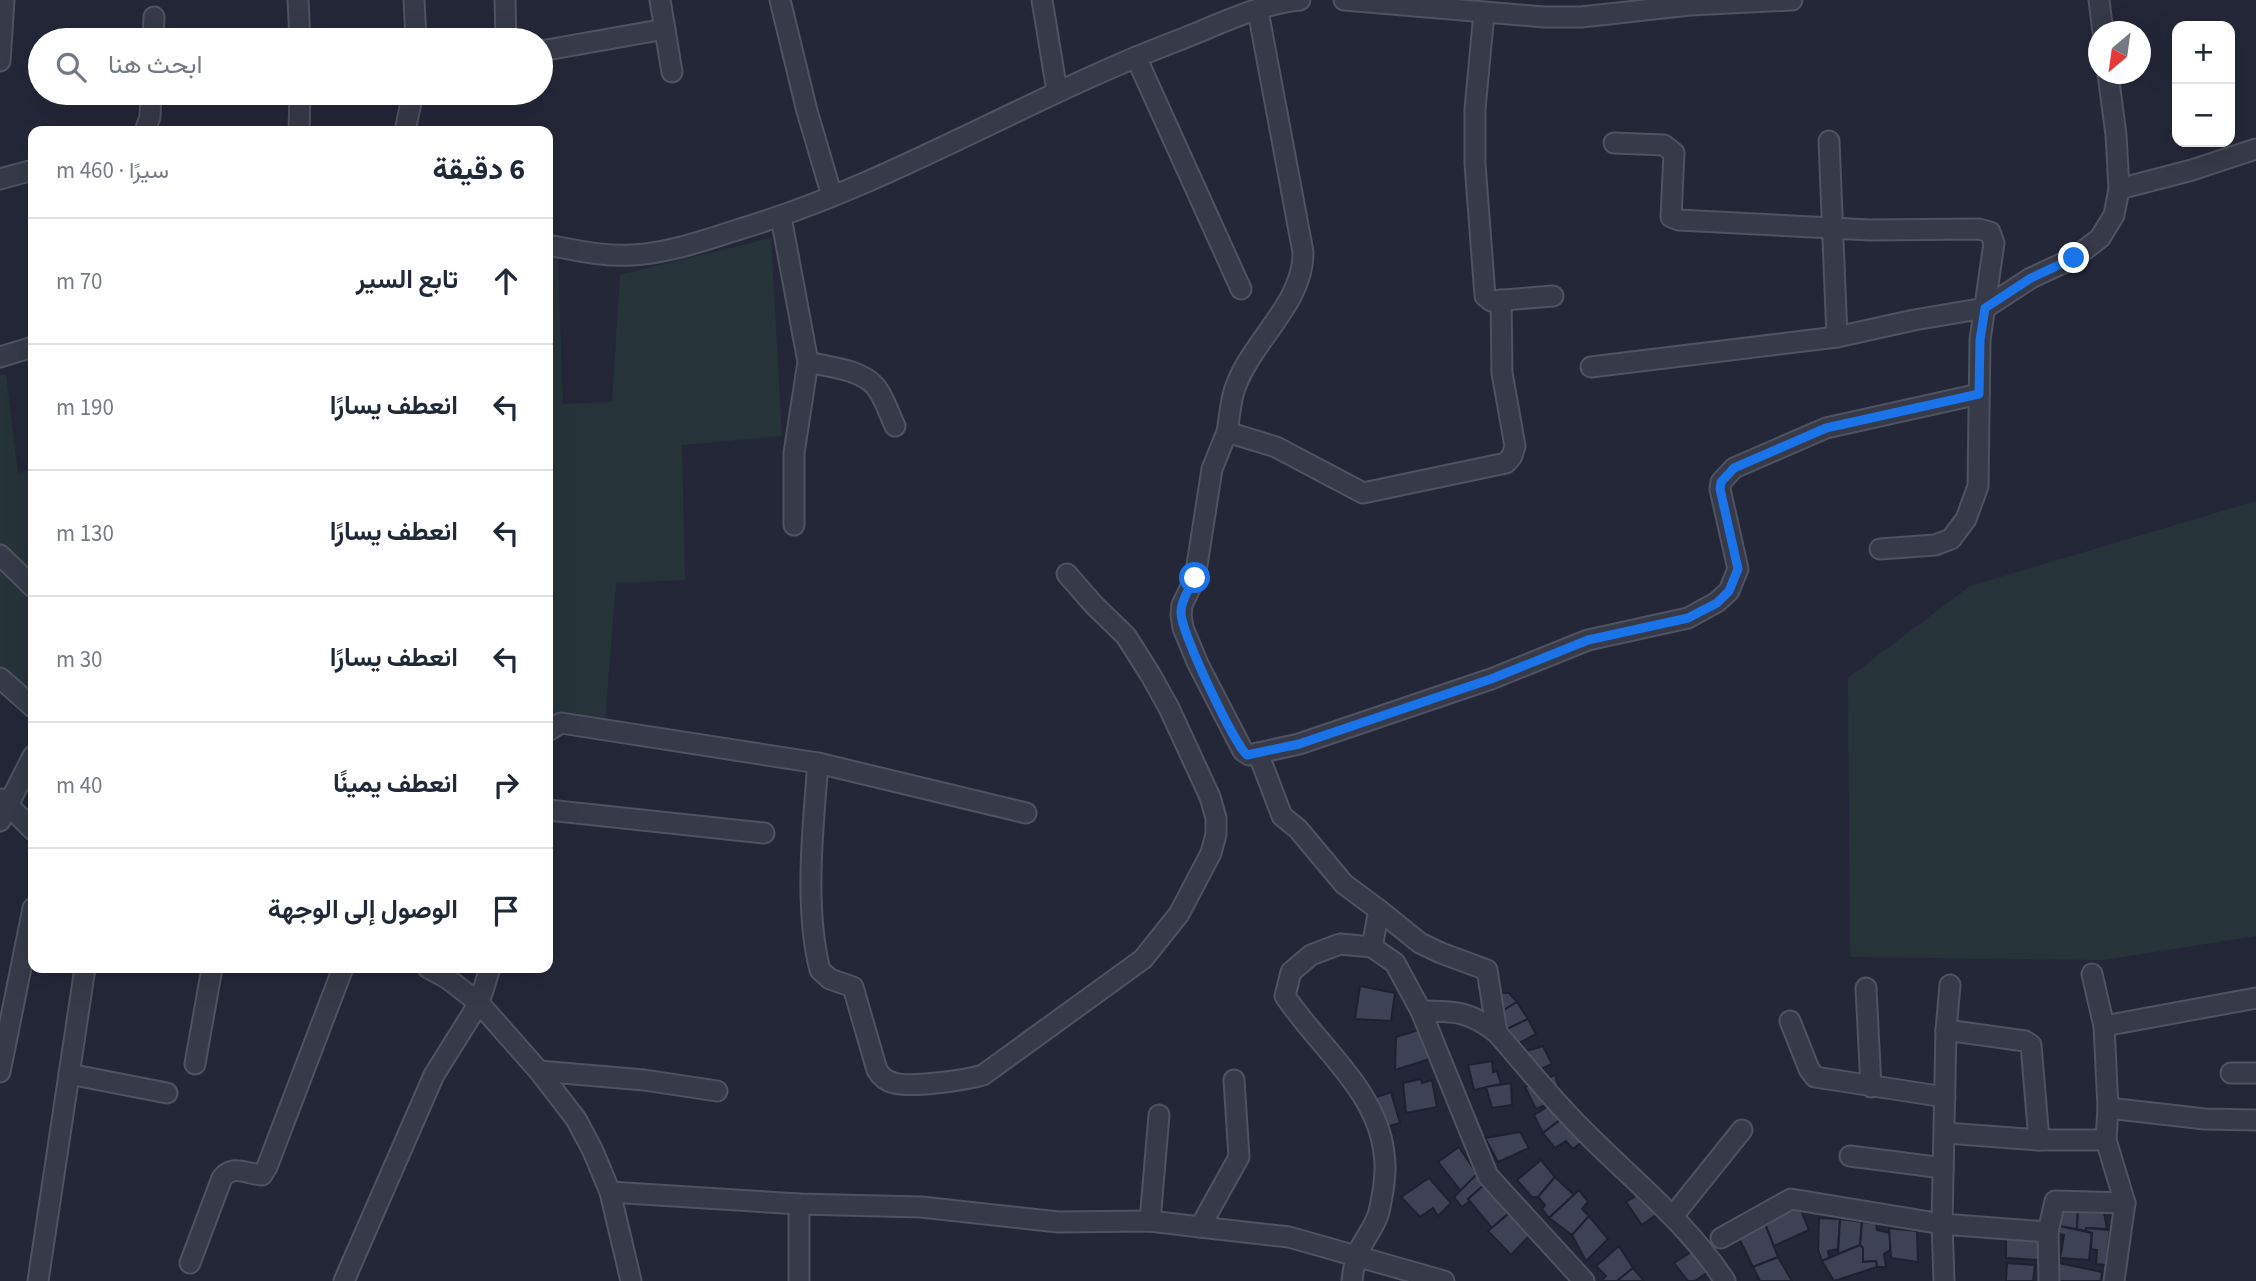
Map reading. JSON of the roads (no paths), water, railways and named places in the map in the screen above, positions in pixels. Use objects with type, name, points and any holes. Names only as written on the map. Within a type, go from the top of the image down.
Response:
[{"type":"street","points":[[0,61],[4,0]]},
{"type":"street","points":[[298,0],[299,28]]},
{"type":"street","points":[[414,0],[415,28]]},
{"type":"street","points":[[505,0],[506,28]]},
{"type":"street","points":[[660,0],[672,72]]},
{"type":"street","points":[[780,0],[832,196]]},
{"type":"street","points":[[1042,0],[1057,91]]},
{"type":"street","points":[[553,246],[597,254],[633,255],[691,244],[781,217],[930,153],[1057,91],[1136,57],[1258,11],[1300,0]]},
{"type":"street","points":[[1344,0],[1484,13],[1581,17],[1690,2],[1791,0]]},
{"type":"street","points":[[2099,0],[2102,21]]},
{"type":"street","points":[[1258,11],[1303,252],[1303,268],[1300,280],[1285,307],[1256,348],[1236,384],[1227,432],[1212,469],[1195,578],[1182,605],[1181,615],[1183,628],[1198,664],[1247,755],[1299,744],[1491,679],[1588,640],[1688,618],[1717,603],[1729,591],[1736,578],[1737,559],[1720,489],[1721,482],[1734,468],[1826,428],[1979,394]]},
{"type":"street","points":[[1484,13],[1475,109],[1475,164],[1485,296],[1491,301],[1553,296]]},
{"type":"street","points":[[154,17],[154,28]]},
{"type":"street","points":[[553,49],[665,29]]},
{"type":"street","points":[[1136,57],[1241,289]]},
{"type":"street","points":[[1591,367],[1837,337],[1985,308],[2031,278],[2074,258],[2100,238],[2114,215],[2119,189],[2109,84]]},
{"type":"street","points":[[146,126],[150,105]]},
{"type":"street","points":[[299,126],[300,105]]},
{"type":"street","points":[[406,126],[410,105]]},
{"type":"street","points":[[1829,141],[1837,337]]},
{"type":"street","points":[[1614,143],[1664,145],[1674,153],[1670,210],[1671,217],[1679,220],[1870,230],[1979,229],[1990,232],[1994,243],[1980,340],[1978,486],[1966,519],[1951,539],[1935,545],[1880,549]]},
{"type":"street","points":[[2119,189],[2192,170],[2256,149]]},
{"type":"street","points":[[0,179],[28,171]]},
{"type":"street","points":[[781,217],[808,362],[794,453],[794,525]]},
{"type":"street","points":[[1227,432],[1276,447],[1363,493],[1506,463],[1513,456],[1515,446],[1502,373],[1501,300]]},
{"type":"street","points":[[0,357],[28,349]]},
{"type":"street","points":[[808,362],[869,380],[877,388],[895,426]]},
{"type":"street","points":[[0,555],[28,582]]},
{"type":"street","points":[[818,763],[812,911],[820,970],[830,979],[853,987],[877,1070],[885,1079],[900,1084],[966,1080],[983,1074],[1143,959],[1179,914],[1211,853],[1216,834],[1216,818],[1210,797],[1169,708],[1150,674],[1126,636],[1067,574]]},
{"type":"street","points":[[0,678],[28,703]]},
{"type":"street","points":[[553,728],[561,723],[818,763],[1026,813]]},
{"type":"street","points":[[1258,753],[1282,816],[1298,829],[1344,884],[1420,943],[1487,970],[1497,1033]]},
{"type":"street","points":[[28,765],[3,809],[28,826]]},
{"type":"street","points":[[553,811],[764,833]]},
{"type":"street","points":[[1372,947],[1379,910]]},
{"type":"street","points":[[0,1072],[28,933]]},
{"type":"street","points":[[1352,1281],[1357,1256],[1378,1215],[1384,1177],[1384,1152],[1375,1119],[1348,1075],[1285,996],[1291,972],[1311,955],[1340,944],[1372,947],[1395,963],[1421,1011],[1488,1175],[1584,1281]]},
{"type":"street","points":[[38,1281],[84,973]]},
{"type":"street","points":[[195,1064],[211,973]]},
{"type":"street","points":[[191,1263],[222,1178],[232,1169],[262,1175],[268,1167],[341,973]]},
{"type":"street","points":[[437,973],[479,1003],[539,1071],[576,1119],[610,1192],[631,1281]]},
{"type":"street","points":[[344,1281],[434,1075],[479,1003],[488,973]]},
{"type":"street","points":[[2092,974],[2104,1026],[2108,1108],[2106,1140],[2125,1203],[2114,1281]]},
{"type":"street","points":[[1944,1281],[1943,1168],[1946,1133],[1946,1030],[1950,985]]},
{"type":"street","points":[[1866,988],[1871,1087]]},
{"type":"street","points":[[2104,1026],[2256,998]]},
{"type":"street","points":[[1421,1011],[1470,1015],[1497,1033],[1581,1128],[1673,1216],[1711,1260],[1725,1281]]},
{"type":"street","points":[[1790,1021],[1815,1077],[1945,1097]]},
{"type":"street","points":[[1946,1030],[2025,1041],[2031,1045],[2039,1140]]},
{"type":"street","points":[[539,1071],[644,1080],[716,1091]]},
{"type":"street","points":[[2231,1073],[2256,1073]]},
{"type":"street","points":[[69,1074],[167,1093]]},
{"type":"street","points":[[1200,1227],[1239,1157],[1234,1080]]},
{"type":"street","points":[[2108,1108],[2205,1119],[2256,1120]]},
{"type":"street","points":[[1150,1222],[1159,1115]]},
{"type":"street","points":[[1673,1216],[1742,1130]]},
{"type":"street","points":[[1946,1133],[2039,1140],[2106,1140]]},
{"type":"street","points":[[1850,1156],[1943,1168]]},
{"type":"street","points":[[610,1192],[799,1204],[921,1207],[1058,1222],[1150,1222],[1200,1227],[1289,1237],[1444,1281]]},
{"type":"street","points":[[1721,1238],[1791,1199],[1942,1224],[2048,1232]]},
{"type":"street","points":[[2049,1281],[2048,1232],[2055,1201],[2125,1203]]},
{"type":"street","points":[[799,1204],[799,1281]]}]
